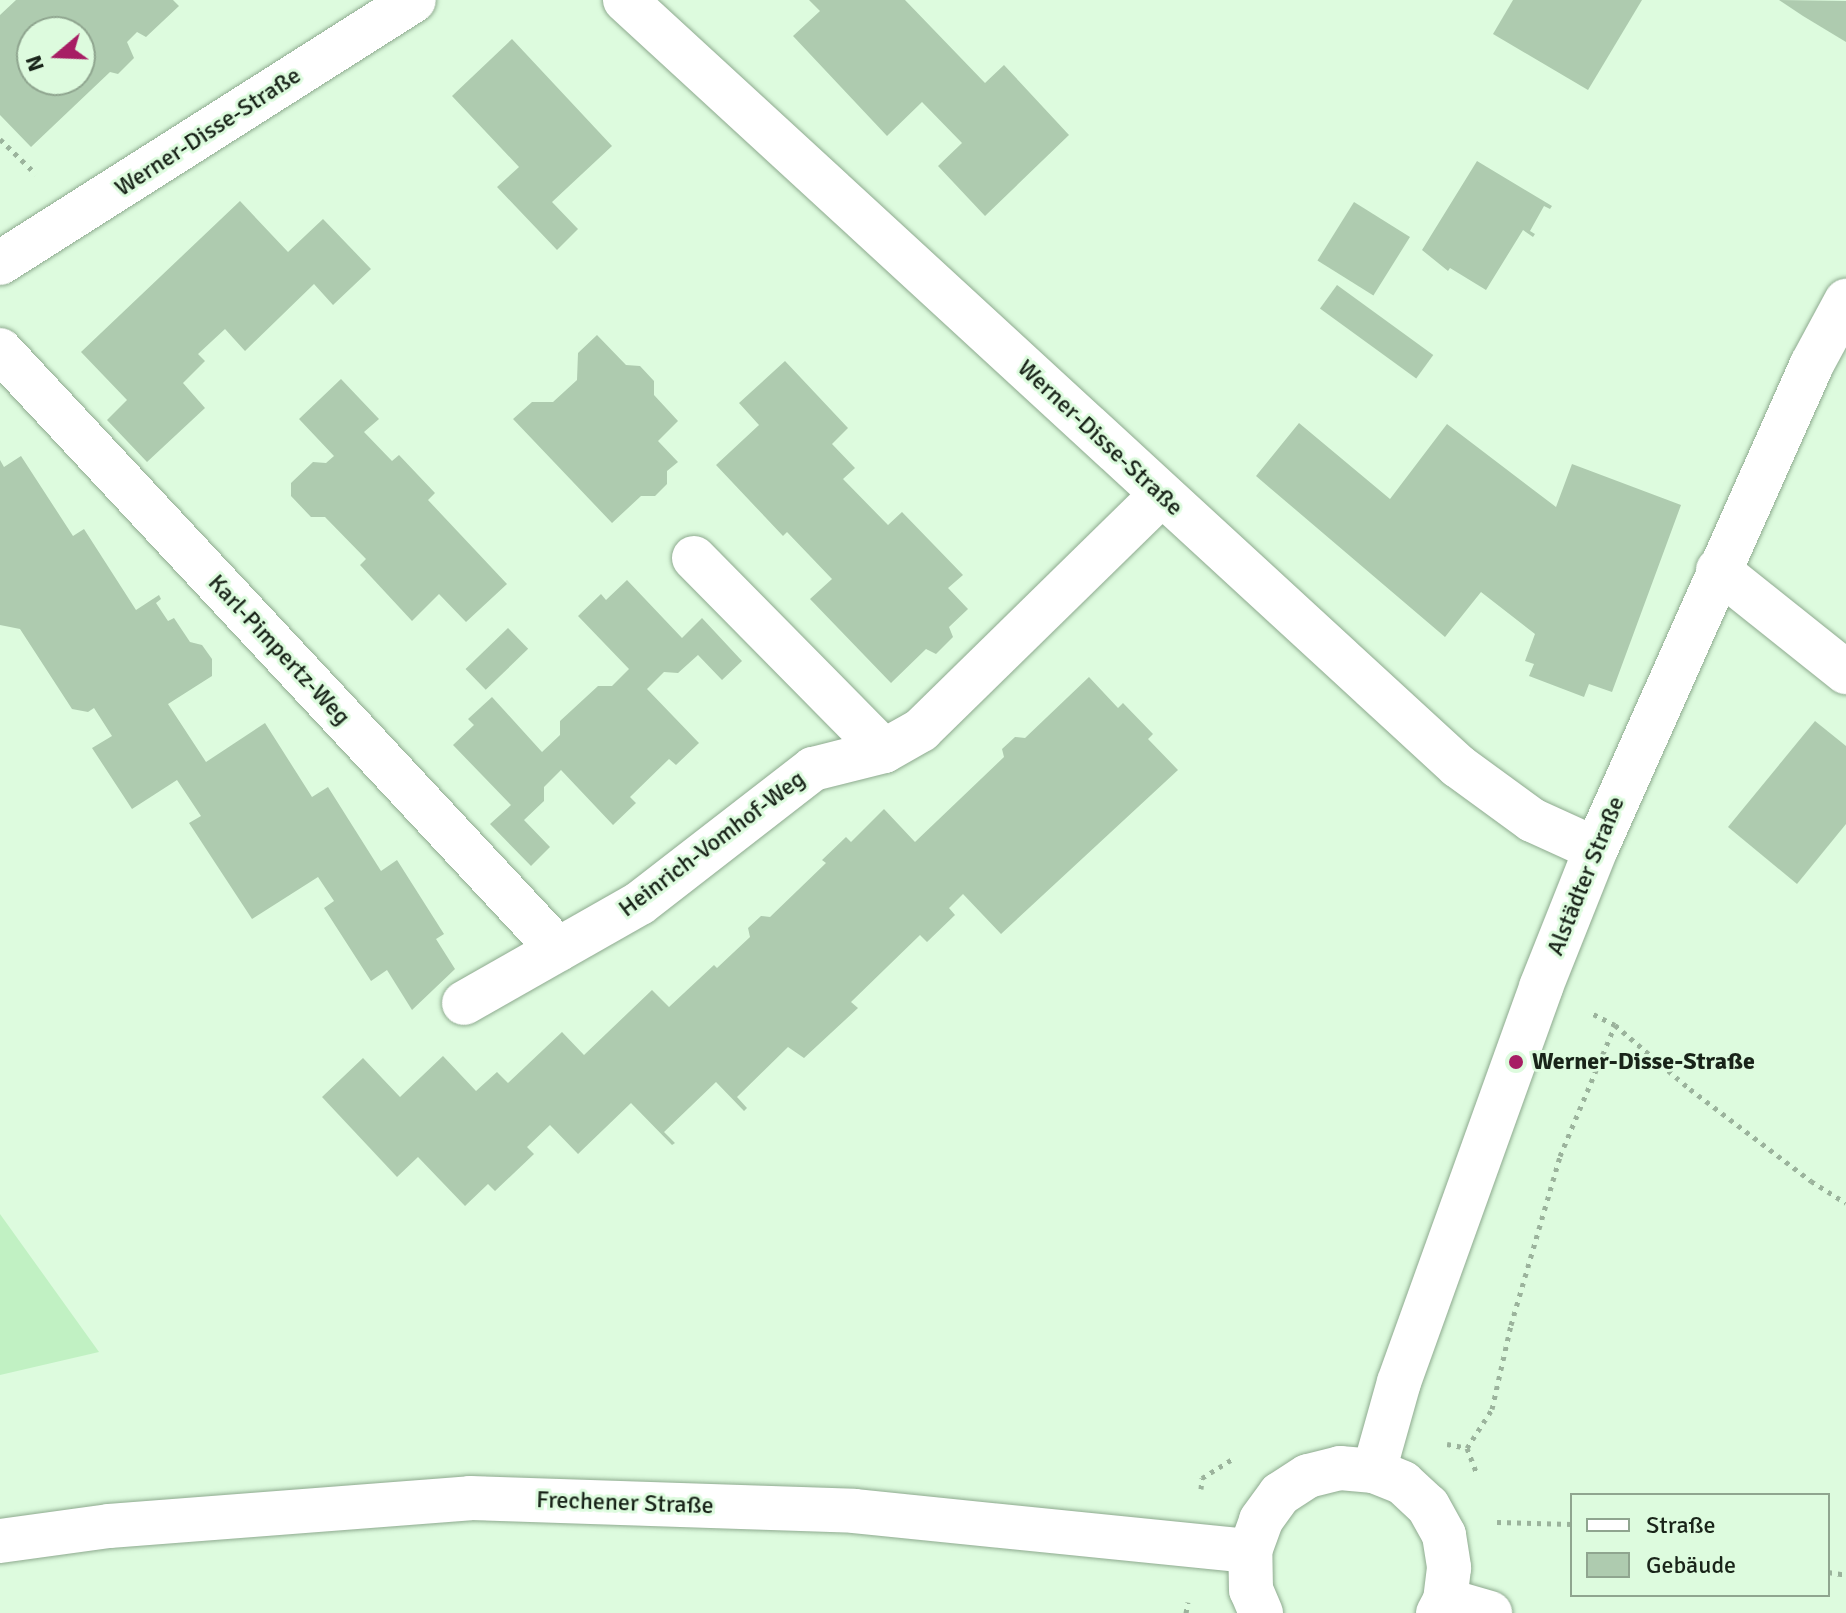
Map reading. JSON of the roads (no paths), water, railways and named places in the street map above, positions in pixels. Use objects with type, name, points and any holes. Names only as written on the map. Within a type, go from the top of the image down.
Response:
[{"type":"street","name":"Werner-Disse-Straße","points":[[0,263],[414,0]]},
{"type":"street","name":"Werner-Disse-Straße","points":[[625,0],[1458,766],[1532,820],[1596,849]]},
{"type":"street","name":"Alstädter Straße","points":[[1374,1471],[1399,1382],[1541,987],[1596,849],[1718,570],[1812,364],[1846,301]]},
{"type":"street","name":"Karl-Pimpertz-Weg","points":[[0,350],[558,949]]},
{"type":"street","name":"Heinrich-Vomhof-Weg","points":[[464,1003],[640,903],[813,769],[884,751],[921,730],[1161,495]]},
{"type":"street","points":[[694,558],[884,751]]},
{"type":"street","points":[[1718,570],[1846,672]]},
{"type":"street","points":[[1261,1613],[1251,1590],[1250,1551],[1261,1520],[1280,1494],[1299,1482],[1340,1468],[1374,1471],[1403,1483],[1428,1506],[1444,1535],[1449,1568],[1442,1607],[1490,1613]]},
{"type":"street","name":"Frechener Straße","points":[[0,1541],[109,1526],[470,1498],[854,1511],[1250,1551]]},
{"type":"place","name":"Werner-Disse-Straße","points":[[1516,1062]]}]
